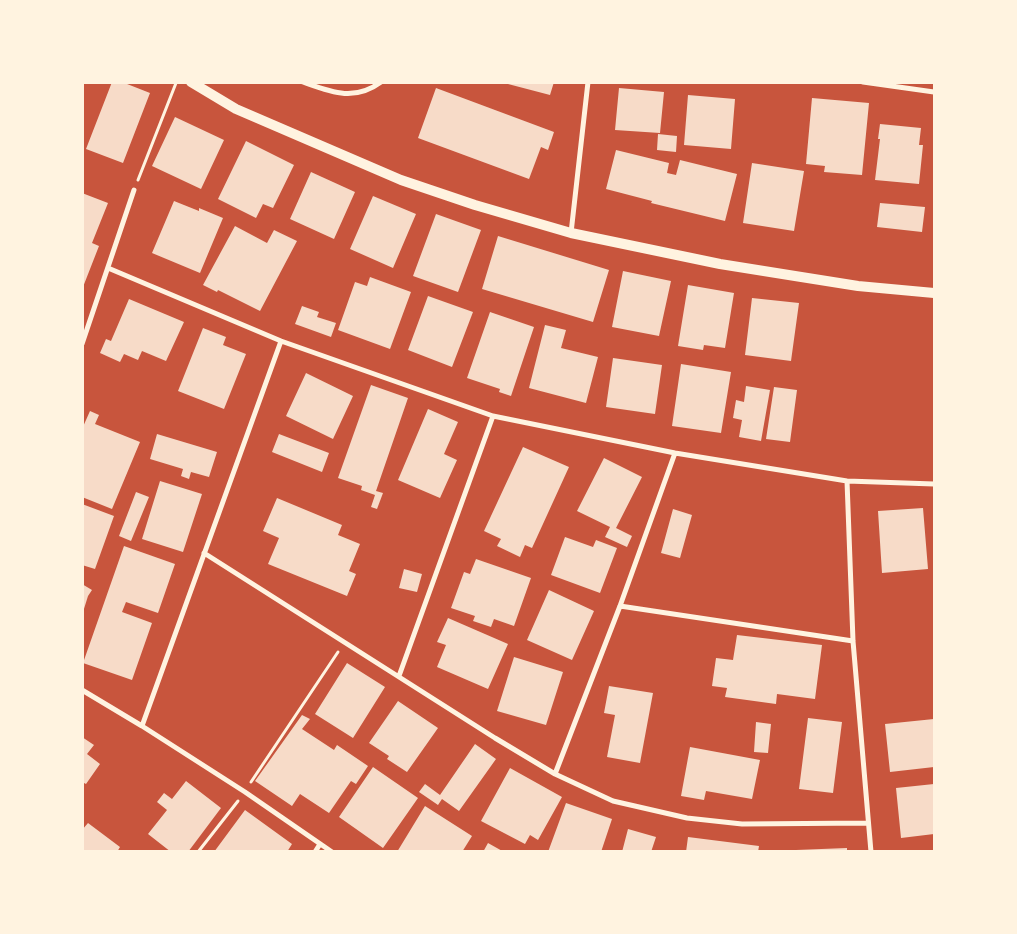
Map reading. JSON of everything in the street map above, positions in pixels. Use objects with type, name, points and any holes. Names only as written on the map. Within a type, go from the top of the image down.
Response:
[{"type":"main road","points":[[191,82],[236,109],[400,180],[475,205],[571,233],[720,264],[786,275],[858,286],[934,293]]},
{"type":"street","points":[[303,82],[343,95],[369,90],[381,82]]},
{"type":"street","points":[[571,233],[588,82]]},
{"type":"street","points":[[863,82],[934,92]]},
{"type":"street","points":[[82,344],[134,190]]},
{"type":"street","points":[[108,268],[281,341],[493,416],[674,453],[847,481],[934,484]]},
{"type":"street","points":[[142,726],[281,341]]},
{"type":"street","points":[[399,676],[493,416]]},
{"type":"street","points":[[555,774],[620,606],[674,453]]},
{"type":"street","points":[[847,481],[853,641],[871,852]]},
{"type":"street","points":[[204,553],[495,738],[555,774],[613,801],[687,818],[742,824],[868,823]]},
{"type":"street","points":[[620,606],[853,641]]},
{"type":"street","points":[[82,690],[142,726],[244,792],[332,852]]},
{"type":"street","points":[[315,852],[320,844]]},
{"type":"path","points":[[134,190],[176,82]]},
{"type":"path","points":[[198,852],[244,792],[345,642]]},
{"type":"building","points":[[112,82],[122,82],[150,93],[123,163],[86,149]]},
{"type":"building","points":[[509,82],[554,82],[550,95],[508,84]]},
{"type":"building","points":[[436,88],[554,132],[548,150],[541,147],[529,179],[418,138]]},
{"type":"building","points":[[619,88],[664,92],[660,133],[615,130]]},
{"type":"building","points":[[688,95],[735,99],[731,149],[684,145]]},
{"type":"building","points":[[812,98],[869,103],[862,175],[824,172],[825,166],[806,164]]},
{"type":"building","points":[[175,117],[224,140],[201,189],[152,166]]},
{"type":"building","points":[[880,124],[921,128],[919,145],[923,145],[919,184],[875,180]]},
{"type":"building","points":[[658,134],[677,136],[676,152],[657,150]]},
{"type":"building","points":[[246,141],[294,165],[273,208],[263,204],[256,218],[218,199]]},
{"type":"building","points":[[616,150],[669,163],[667,173],[676,175],[680,160],[737,174],[725,221],[651,203],[652,201],[606,189]]},
{"type":"building","points":[[752,163],[804,171],[794,231],[743,223]]},
{"type":"building","points":[[311,172],[355,192],[334,239],[290,219]]},
{"type":"building","points":[[82,193],[108,203],[92,243],[99,246],[83,287]]},
{"type":"building","points":[[373,196],[416,214],[393,268],[350,249]]},
{"type":"building","points":[[174,201],[199,211],[199,208],[223,218],[200,273],[152,253]]},
{"type":"building","points":[[880,203],[925,207],[922,232],[877,227]]},
{"type":"building","points":[[436,214],[481,230],[458,292],[413,276]]},
{"type":"building","points":[[235,226],[267,243],[274,230],[297,241],[260,311],[218,290],[217,292],[203,285]]},
{"type":"building","points":[[498,236],[609,270],[593,322],[482,289]]},
{"type":"building","points":[[623,271],[671,281],[659,336],[612,327]]},
{"type":"building","points":[[370,277],[411,292],[390,349],[338,330],[355,282],[367,286]]},
{"type":"building","points":[[688,285],[734,293],[725,348],[704,345],[703,350],[678,346]]},
{"type":"building","points":[[428,296],[473,312],[452,367],[408,350]]},
{"type":"building","points":[[752,298],[799,303],[791,361],[745,355]]},
{"type":"building","points":[[129,299],[184,322],[166,361],[142,351],[138,360],[124,354],[120,362],[100,353],[106,339],[111,341]]},
{"type":"building","points":[[302,306],[319,312],[317,317],[336,323],[331,337],[295,324]]},
{"type":"building","points":[[490,312],[534,327],[511,396],[499,392],[500,389],[467,378]]},
{"type":"building","points":[[545,325],[566,330],[561,348],[598,357],[586,403],[529,388]]},
{"type":"building","points":[[203,328],[226,337],[223,345],[246,354],[224,409],[178,391]]},
{"type":"building","points":[[613,358],[662,365],[655,414],[606,407]]},
{"type":"building","points":[[681,364],[731,372],[721,433],[672,426]]},
{"type":"building","points":[[306,373],[353,396],[333,439],[286,416]]},
{"type":"building","points":[[371,385],[408,398],[376,491],[383,493],[377,509],[371,507],[375,495],[361,490],[362,486],[338,478]]},
{"type":"building","points":[[746,386],[770,390],[761,441],[739,437],[742,420],[733,418],[736,400],[744,402]]},
{"type":"building","points":[[774,387],[797,390],[790,442],[766,439]]},
{"type":"building","points":[[428,409],[458,422],[444,454],[457,460],[440,498],[398,480]]},
{"type":"building","points":[[90,411],[99,415],[95,424],[140,442],[112,509],[82,497],[82,429]]},
{"type":"building","points":[[157,434],[217,452],[209,477],[191,472],[189,479],[181,476],[183,469],[150,459]]},
{"type":"building","points":[[279,434],[329,453],[322,472],[272,452]]},
{"type":"building","points":[[523,447],[569,467],[532,548],[525,545],[520,557],[497,546],[501,539],[484,531]]},
{"type":"building","points":[[604,458],[642,477],[616,528],[632,536],[627,547],[605,537],[610,527],[577,511]]},
{"type":"building","points":[[160,481],[202,494],[183,552],[142,539]]},
{"type":"building","points":[[136,492],[149,497],[131,541],[119,536]]},
{"type":"building","points":[[277,498],[342,525],[338,535],[360,544],[349,571],[356,574],[347,596],[268,564],[279,538],[263,531]]},
{"type":"building","points":[[82,504],[114,516],[95,569],[82,565]]},
{"type":"building","points":[[923,508],[928,569],[882,573],[878,511]]},
{"type":"building","points":[[673,509],[692,515],[680,558],[661,553]]},
{"type":"building","points":[[565,537],[593,547],[596,540],[617,548],[600,593],[551,575]]},
{"type":"building","points":[[124,546],[175,564],[158,613],[126,602],[122,612],[152,623],[132,680],[83,663]]},
{"type":"building","points":[[476,559],[531,578],[514,626],[494,619],[491,627],[473,621],[475,616],[451,608],[464,572],[470,574]]},
{"type":"building","points":[[404,569],[422,574],[417,592],[399,588]]},
{"type":"building","points":[[82,584],[92,590],[83,612]]},
{"type":"building","points":[[549,590],[594,611],[572,660],[527,640]]},
{"type":"building","points":[[448,618],[508,644],[488,689],[437,667],[446,645],[437,642]]},
{"type":"building","points":[[737,635],[822,645],[815,699],[777,694],[776,704],[725,697],[727,688],[712,686],[716,658],[733,660]]},
{"type":"building","points":[[514,657],[563,672],[546,725],[497,711]]},
{"type":"building","points":[[347,663],[385,687],[353,738],[315,714]]},
{"type":"building","points":[[609,686],[653,693],[640,763],[607,757],[615,715],[604,713]]},
{"type":"building","points":[[398,701],[438,728],[407,772],[387,759],[389,756],[369,743]]},
{"type":"building","points":[[302,715],[310,719],[302,729],[334,750],[337,745],[368,766],[356,784],[351,781],[329,813],[300,794],[292,806],[255,781]]},
{"type":"building","points":[[808,718],[842,722],[833,793],[799,789]]},
{"type":"building","points":[[934,719],[934,767],[890,772],[885,724]]},
{"type":"building","points":[[756,722],[771,724],[768,753],[754,752]]},
{"type":"building","points":[[82,737],[94,745],[87,754],[100,764],[86,784],[82,782]]},
{"type":"building","points":[[475,744],[496,759],[459,811],[442,799],[438,805],[419,792],[425,784],[440,795]]},
{"type":"building","points":[[690,747],[760,760],[752,799],[706,791],[704,800],[681,796]]},
{"type":"building","points":[[373,767],[418,798],[383,848],[339,817]]},
{"type":"building","points":[[510,768],[562,797],[538,840],[530,835],[525,844],[481,821]]},
{"type":"building","points":[[186,781],[221,808],[188,852],[171,852],[148,834],[167,810],[157,802],[164,793],[172,799]]},
{"type":"building","points":[[934,784],[934,834],[901,838],[896,788]]},
{"type":"building","points":[[566,803],[612,819],[601,852],[548,852]]},
{"type":"building","points":[[425,806],[472,836],[462,852],[397,852]]},
{"type":"building","points":[[245,810],[292,844],[287,852],[214,852]]},
{"type":"building","points":[[88,823],[120,847],[117,852],[82,852],[82,830]]},
{"type":"building","points":[[628,829],[656,837],[651,852],[622,852]]},
{"type":"building","points":[[688,837],[759,846],[758,852],[686,852]]},
{"type":"building","points":[[488,843],[504,852],[483,852]]},
{"type":"building","points":[[847,848],[847,852],[796,852],[796,850]]}]
